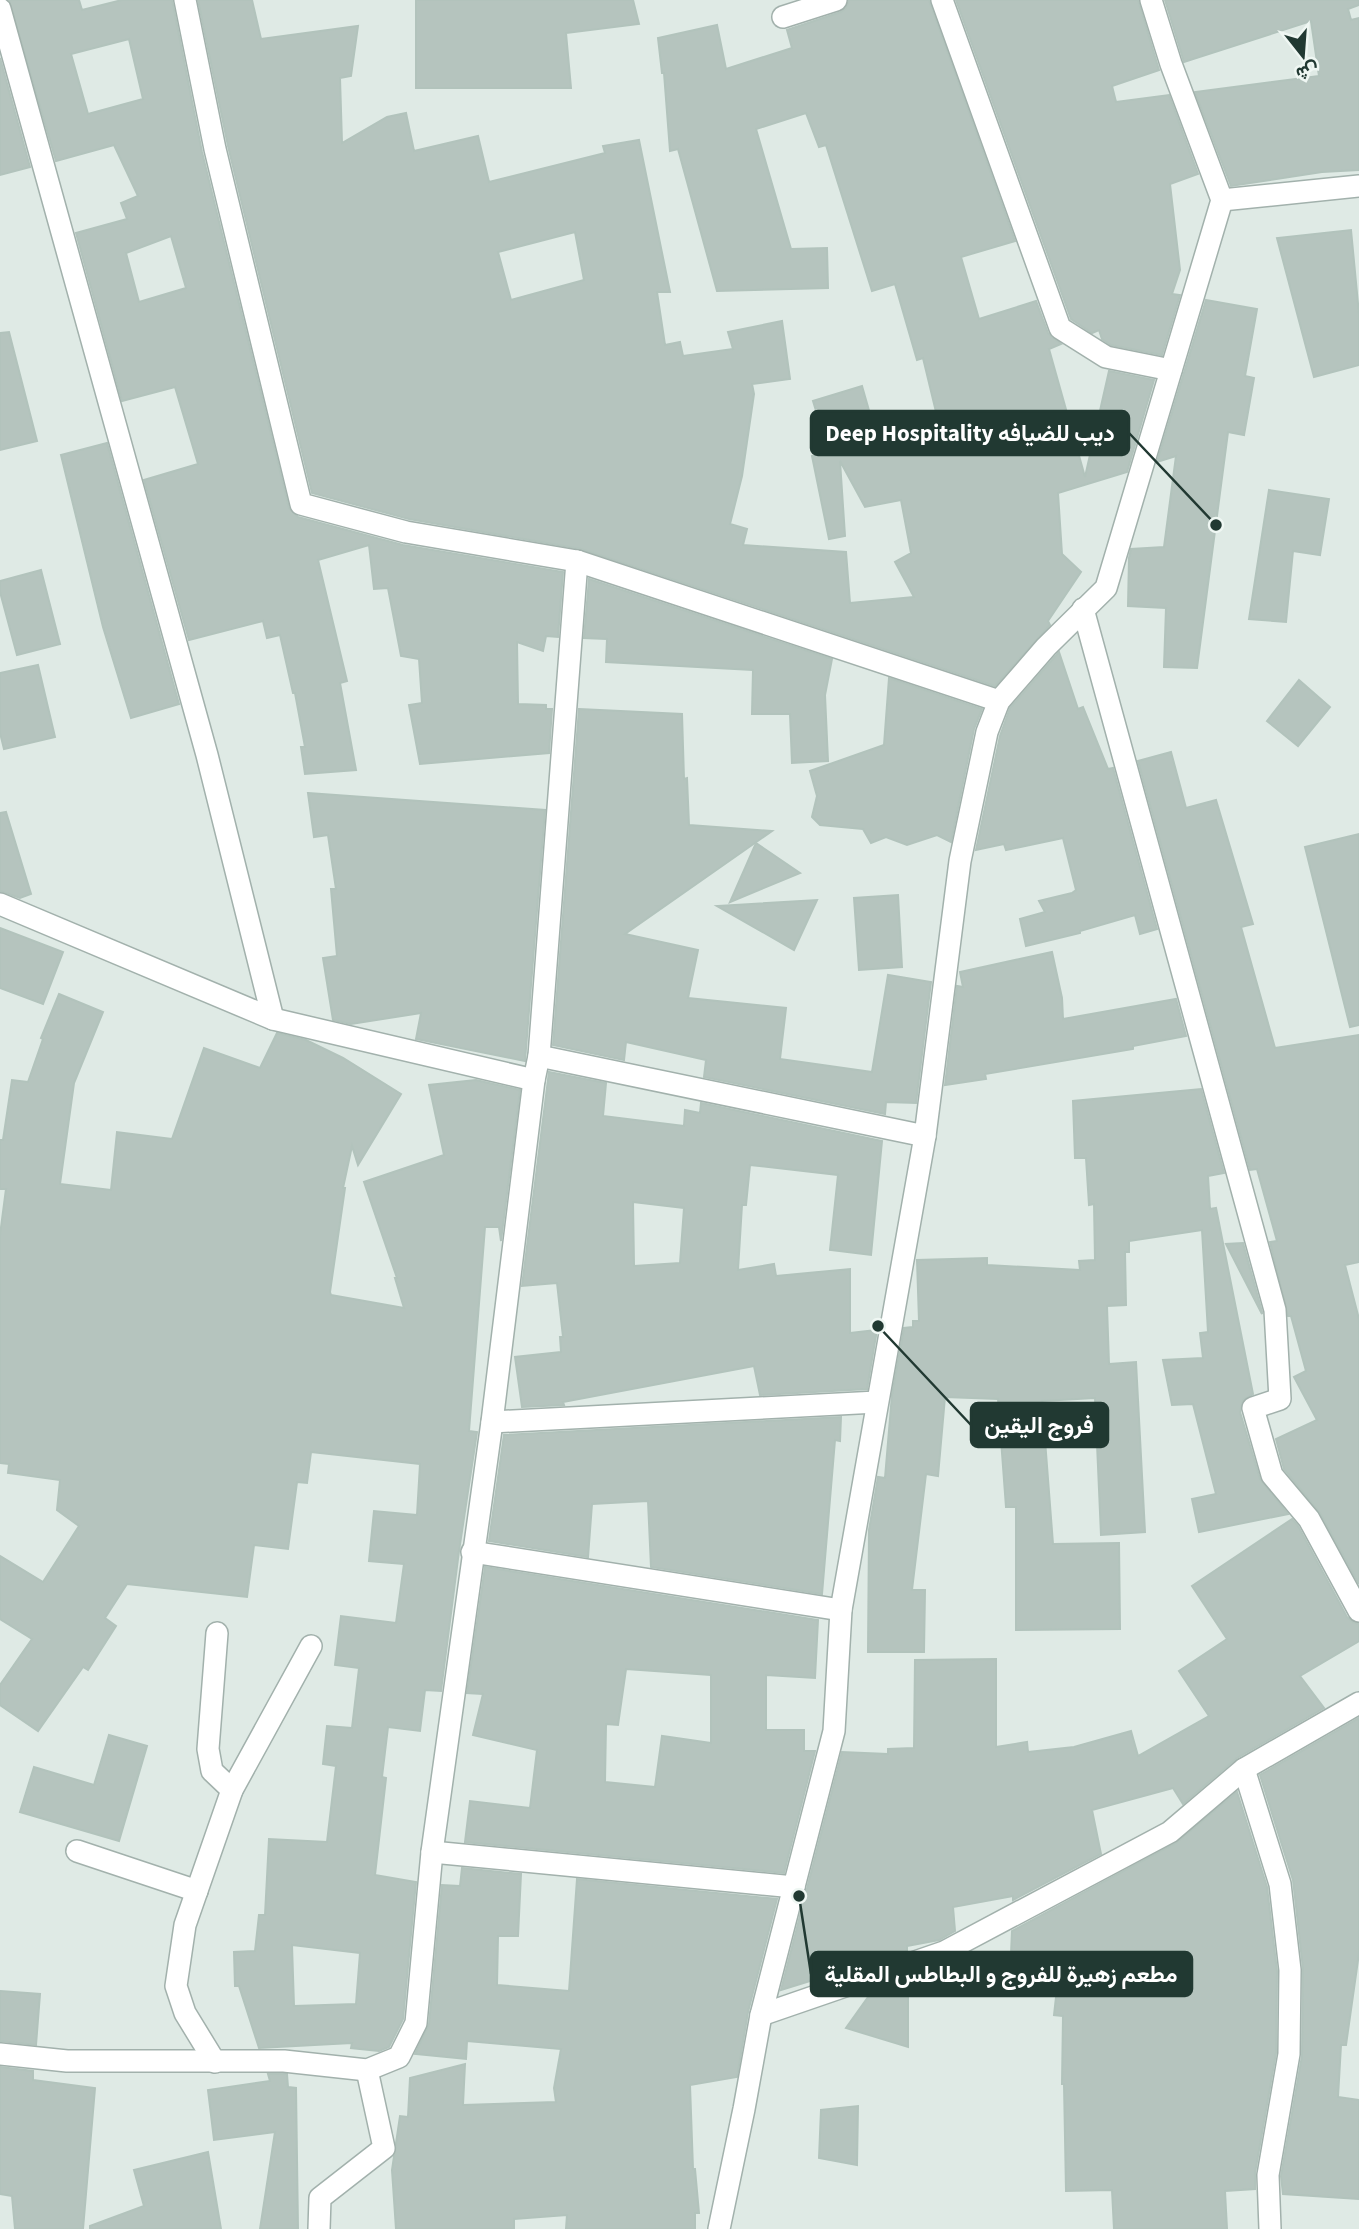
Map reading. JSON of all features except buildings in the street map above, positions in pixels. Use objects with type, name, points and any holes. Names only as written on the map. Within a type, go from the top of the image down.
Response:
[{"type":"street","points":[[185,0],[215,149],[301,504],[406,532],[577,561],[999,701]]},
{"type":"street","points":[[783,17],[836,0]]},
{"type":"street","points":[[942,0],[1060,328],[1106,357],[1171,369]]},
{"type":"street","points":[[719,2229],[761,2015],[834,1731],[841,1610],[925,1136],[960,861],[986,732],[999,701],[1045,647],[1106,587],[1223,200],[1171,64],[1151,0]]},
{"type":"street","points":[[0,9],[207,755],[273,1019]]},
{"type":"street","points":[[1223,200],[1359,186]]},
{"type":"street","points":[[0,2054],[67,2061],[284,2061],[367,2070],[398,2057],[416,2023],[432,1852],[492,1422],[534,1080],[540,1056],[577,561]]},
{"type":"street","points":[[1083,609],[1275,1310],[1280,1399],[1253,1409],[1272,1475],[1309,1519],[1359,1611]]},
{"type":"street","points":[[0,904],[273,1019],[534,1080]]},
{"type":"street","points":[[540,1056],[925,1136]]},
{"type":"street","points":[[492,1422],[877,1402]]},
{"type":"street","points":[[472,1552],[841,1610]]},
{"type":"street","points":[[217,1633],[208,1749],[212,1771],[232,1790]]},
{"type":"street","points":[[215,2062],[184,2013],[176,1986],[185,1925],[232,1790],[311,1646]]},
{"type":"street","points":[[761,2015],[944,1952],[1170,1832],[1244,1769],[1359,1703]]},
{"type":"street","points":[[1244,1769],[1280,1884],[1290,1970],[1289,2054],[1268,2175],[1270,2229]]},
{"type":"street","points":[[76,1851],[197,1891]]},
{"type":"street","points":[[432,1852],[794,1886]]},
{"type":"street","points":[[319,2229],[320,2198],[384,2148],[367,2070]]},
{"type":"place","name":"Deep Hospitality ديب للضيافه","points":[[1216,525]]},
{"type":"place","name":"فروج اليقين","points":[[878,1326]]},
{"type":"place","name":"مطعم زهيرة للفروج و البطاطس المقلية","points":[[799,1896]]}]
